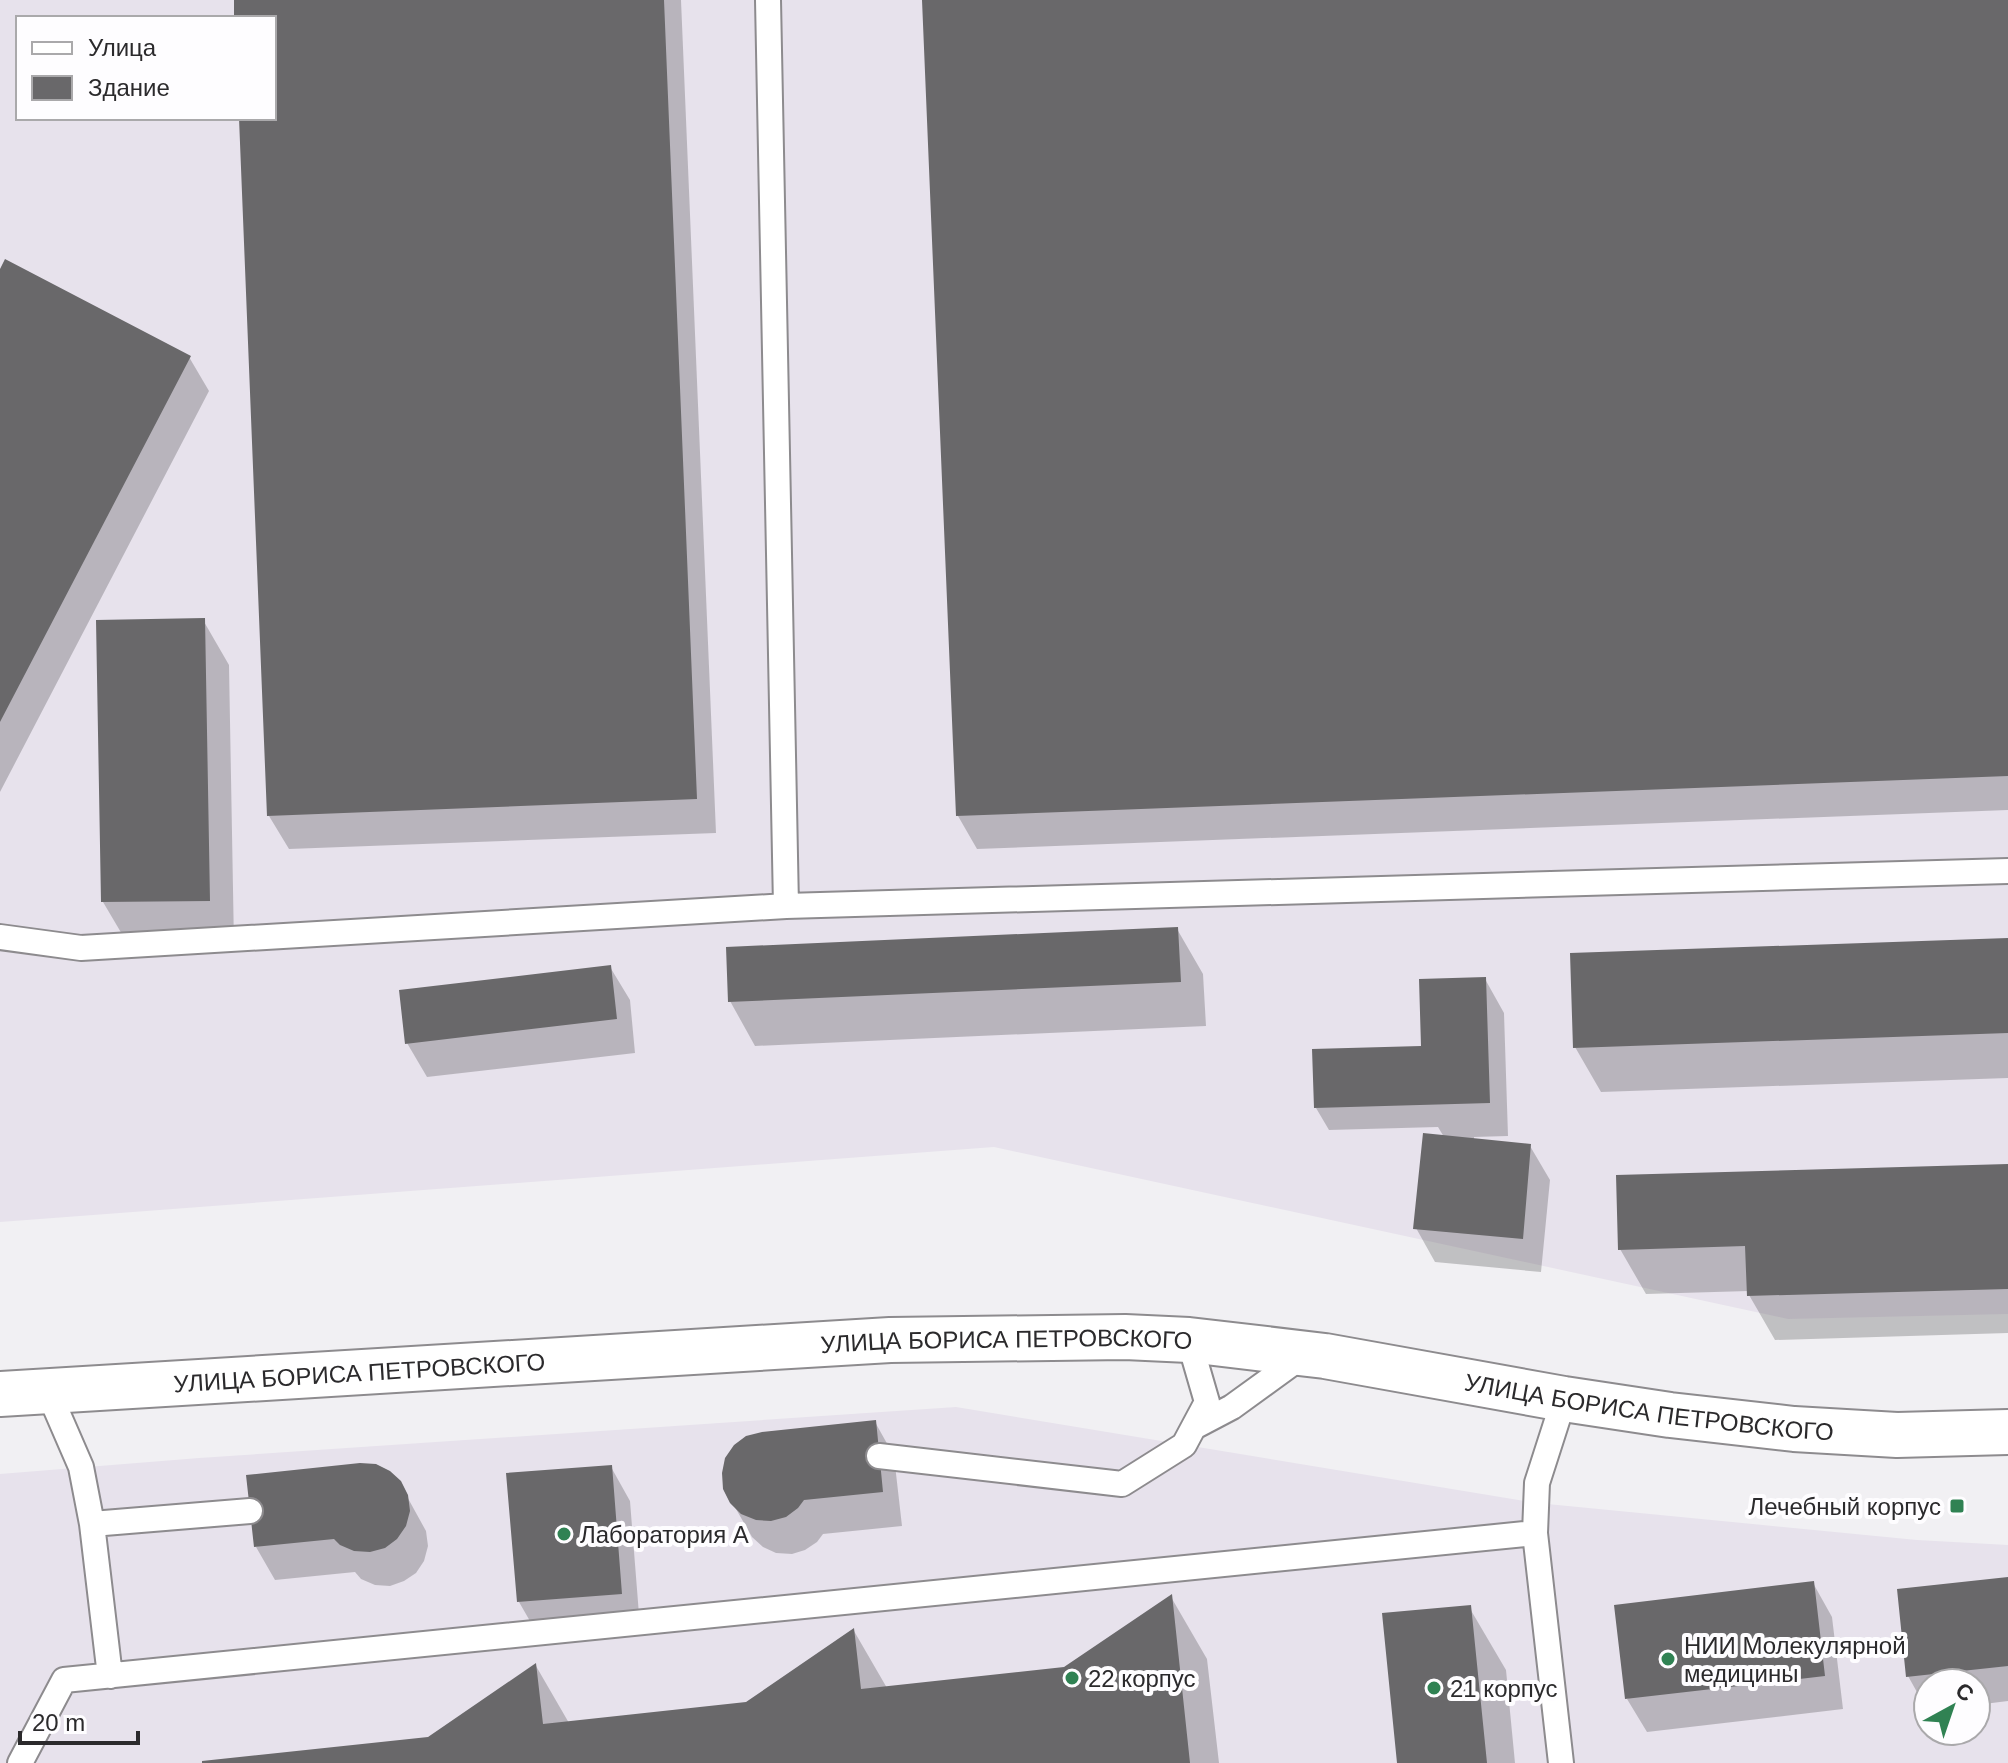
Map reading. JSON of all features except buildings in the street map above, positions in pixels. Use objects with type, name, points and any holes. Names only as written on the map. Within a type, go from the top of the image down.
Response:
[{"type":"street","name":"УЛИЦА БОРИСА ПЕТРОВСКОГО","points":[[0,1394],[890,1340],[1125,1337],[1189,1340],[1306,1354],[1564,1399],[1794,1429],[1897,1435],[2008,1432]]},
{"type":"lane","points":[[768,0],[786,906]]},
{"type":"lane","points":[[0,937],[81,948],[786,906],[2008,871]]},
{"type":"lane","points":[[879,1456],[1122,1484],[1184,1445],[1207,1402],[1189,1340]]},
{"type":"lane","points":[[1194,1427],[1232,1407],[1306,1354]]},
{"type":"lane","points":[[48,1391],[81,1467],[92,1524],[110,1676]]},
{"type":"lane","points":[[1561,1763],[1535,1533],[1537,1483],[1564,1399]]},
{"type":"lane","points":[[92,1524],[250,1511]]},
{"type":"lane","points":[[20,1763],[64,1680],[1535,1533]]},
{"type":"shaded area","points":[[0,0],[2008,0],[2008,1314],[1788,1319],[994,1147],[0,1222]]},
{"type":"shaded area","points":[[956,1407],[1537,1503],[1917,1540],[2008,1545],[2008,1763],[0,1763],[0,1474]]},
{"type":"place","name":"Лечебный корпус","points":[[1957,1506]]},
{"type":"place","name":"Лаборатория А","points":[[564,1534]]},
{"type":"place","name":"НИИ Молекулярной медицины","points":[[1668,1659]]},
{"type":"place","name":"22 корпус","points":[[1072,1678]]},
{"type":"place","name":"21 корпус","points":[[1434,1688]]}]
